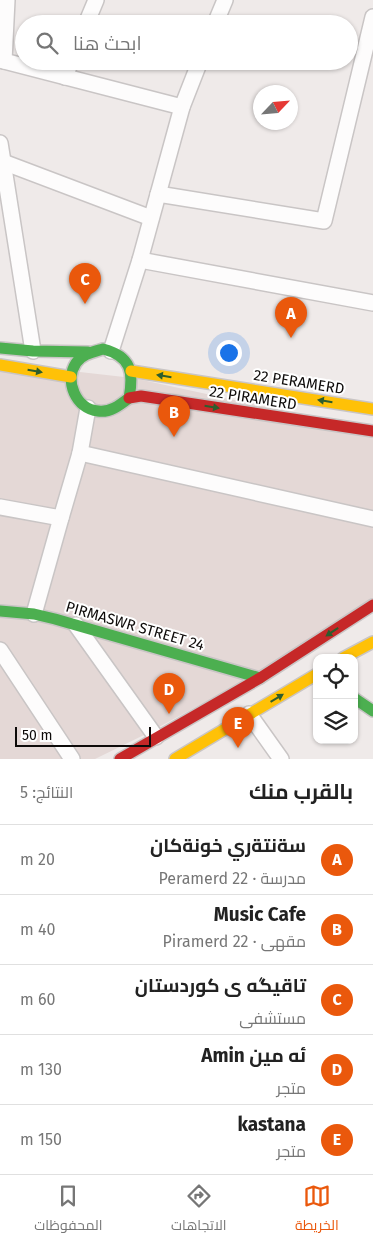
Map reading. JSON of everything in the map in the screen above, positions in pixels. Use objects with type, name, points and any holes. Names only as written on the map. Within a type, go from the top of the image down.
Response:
[{"type":"main road","points":[[0,348],[33,351],[88,352],[103,349],[111,351],[124,358],[133,379],[129,398],[116,408],[97,411],[88,408],[76,398],[71,385],[72,371],[78,360],[88,352]]},
{"type":"main road","points":[[0,365],[71,377]]},
{"type":"main road","name":"22 PERAMERD","points":[[131,371],[373,409]]},
{"type":"main road","name":"22 PIRAMERD","points":[[129,398],[141,396],[373,431]]},
{"type":"main road","points":[[120,759],[260,678],[373,605]]},
{"type":"main road","name":"PIRMASWR STREET 24","points":[[0,611],[34,614],[260,678]]},
{"type":"main road","points":[[350,654],[373,642]]},
{"type":"main road","points":[[178,758],[313,676]]},
{"type":"main road","points":[[355,699],[373,711]]},
{"type":"street","points":[[7,0],[2,60],[15,64]]},
{"type":"street","points":[[90,15],[96,0]]},
{"type":"street","points":[[219,15],[225,0]]},
{"type":"street","points":[[158,194],[324,222],[369,52],[373,18]]},
{"type":"street","points":[[39,70],[182,107]]},
{"type":"street","points":[[65,77],[68,70]]},
{"type":"street","points":[[111,351],[140,260],[182,107],[196,70]]},
{"type":"street","points":[[0,143],[33,351]]},
{"type":"street","points":[[3,162],[151,218]]},
{"type":"street","points":[[140,260],[373,303]]},
{"type":"street","points":[[34,614],[80,453],[88,408]]},
{"type":"street","points":[[80,453],[373,518]]},
{"type":"street","points":[[0,507],[60,518]]},
{"type":"street","points":[[76,625],[156,737]]},
{"type":"street","points":[[0,650],[72,759]]},
{"type":"street","points":[[249,714],[280,759]]},
{"type":"shaded area","points":[[0,363],[133,378],[373,430],[373,598],[253,676],[148,733],[95,759],[0,759]]},
{"type":"traffic: fast","points":[[0,348],[88,352]]},
{"type":"traffic: fast","points":[[103,349],[120,356],[125,361],[131,380],[129,398],[115,408],[107,411],[98,411],[90,409],[78,400],[74,393],[71,378],[76,363],[81,357],[103,349]]},
{"type":"traffic: fast","points":[[0,611],[34,614],[55,619],[260,678]]},
{"type":"traffic: fast","points":[[355,699],[373,711]]},
{"type":"traffic: slow","points":[[0,365],[71,377]]},
{"type":"traffic: slow","points":[[131,371],[373,409]]},
{"type":"traffic: slow","points":[[350,654],[373,642]]},
{"type":"traffic: slow","points":[[175,759],[313,676]]},
{"type":"traffic: jam","points":[[129,398],[141,396],[373,431]]},
{"type":"traffic: jam","points":[[120,759],[260,678],[373,605]]},
{"type":"place","name":"تاقيگه ى كوردستان","points":[[85,304]]},
{"type":"place","name":"سةنتةري خونةكان","points":[[291,338]]},
{"type":"place","name":"Music Cafe","points":[[174,437]]},
{"type":"place","name":"ئه مین Amin","points":[[169,714]]},
{"type":"place","name":"kastana","points":[[238,748]]}]
